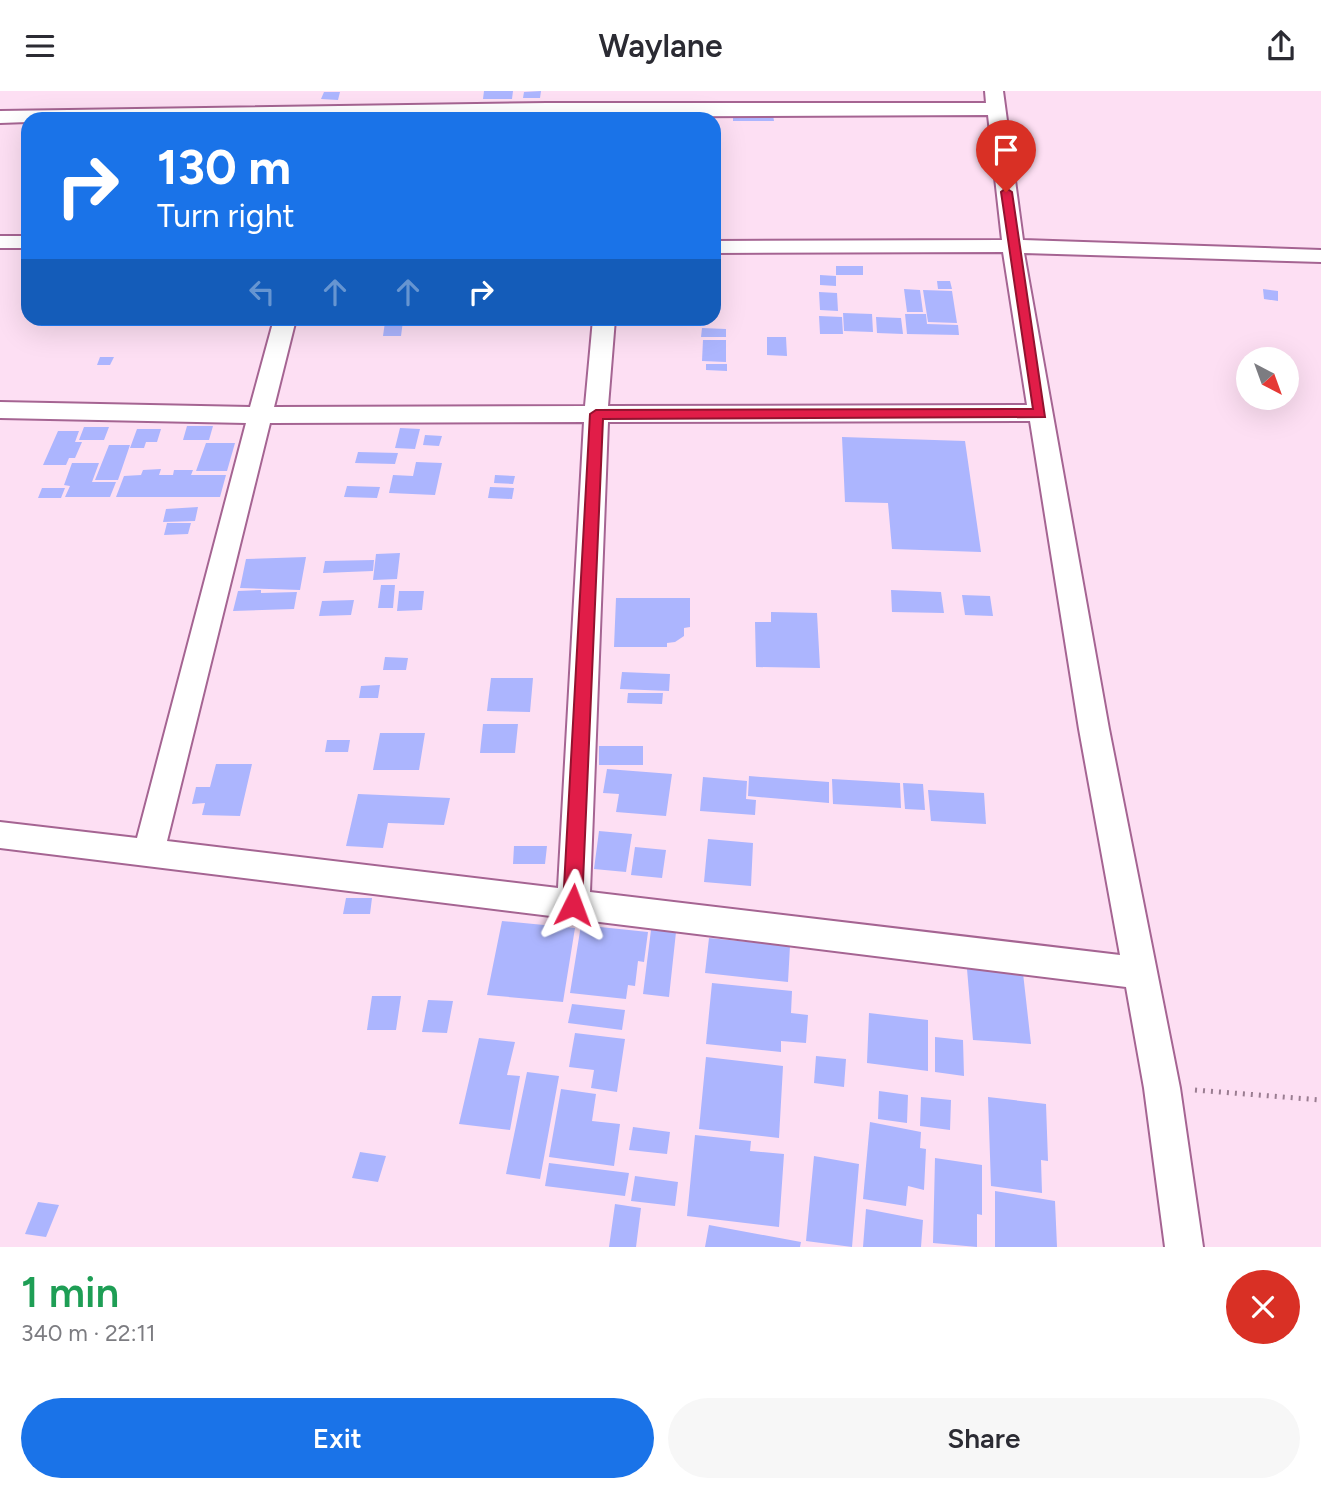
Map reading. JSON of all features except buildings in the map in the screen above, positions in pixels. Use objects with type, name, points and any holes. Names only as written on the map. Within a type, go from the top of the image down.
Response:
[{"type":"street","points":[[721,113],[995,100],[1013,246],[1094,729],[1163,1088],[1184,1247]]},
{"type":"street","points":[[0,117],[21,117]]},
{"type":"street","points":[[0,241],[21,242]]},
{"type":"street","points":[[721,247],[1013,246],[1321,256]]},
{"type":"street","points":[[148,855],[282,326]]},
{"type":"street","points":[[573,905],[596,414],[603,326]]},
{"type":"street","points":[[0,410],[261,415],[1041,413]]},
{"type":"street","points":[[0,835],[1140,973]]},
{"type":"path","points":[[1163,1088],[1321,1100]]},
{"type":"route","points":[[573,905],[596,414],[1041,413],[1015,263],[1006,192]]}]
